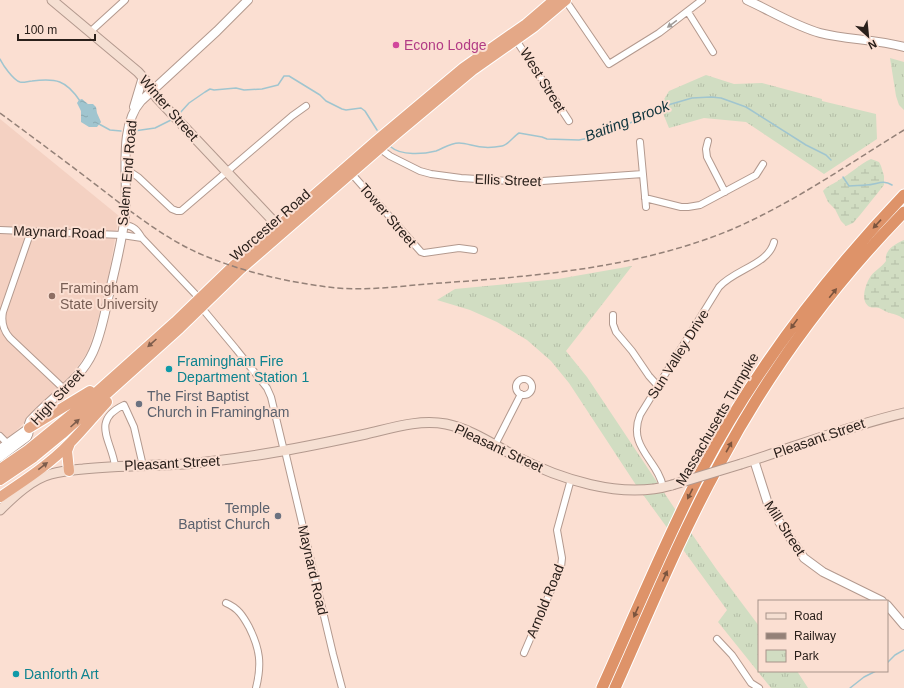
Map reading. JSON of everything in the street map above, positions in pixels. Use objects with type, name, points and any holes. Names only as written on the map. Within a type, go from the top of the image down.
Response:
[{"type":"highway","name":"Worcester Road","points":[[0,480],[34,457],[62,434],[142,362],[200,303],[233,266],[278,226],[446,82],[471,62],[526,24],[554,0]]},
{"type":"highway","name":"Worcester Road","points":[[0,469],[47,435],[175,322],[246,265],[379,148],[458,82],[539,23],[566,0]]},
{"type":"highway","name":"Massachusetts Turnpike","points":[[602,688],[685,505],[711,454],[740,405],[771,357],[816,295],[860,242],[904,195]]},
{"type":"highway","name":"Massachusetts Turnpike","points":[[615,688],[694,512],[748,413],[819,310],[859,261],[904,212]]},
{"type":"highway","points":[[0,497],[29,477],[70,443],[142,362]]},
{"type":"highway","points":[[29,428],[120,371]]},
{"type":"highway","points":[[69,471],[67,455],[70,443]]},
{"type":"main road","name":"Winter Street","points":[[52,0],[143,77],[157,98],[278,226]]},
{"type":"main road","name":"Pleasant Street","points":[[0,510],[20,492],[39,479],[52,474],[115,466],[143,466],[218,461],[284,451],[404,425],[424,423],[452,426],[467,431],[529,463],[572,479],[599,487],[642,490],[668,486],[754,460],[860,424],[904,413]]},
{"type":"street","points":[[90,32],[126,0]]},
{"type":"street","name":"Salem End Road","points":[[96,344],[101,329],[124,225],[126,208],[128,131],[130,119],[134,110],[152,90],[218,30],[248,0]]},
{"type":"street","points":[[566,0],[609,64],[654,37],[702,0]]},
{"type":"street","points":[[747,0],[819,32],[876,40],[904,47]]},
{"type":"street","points":[[688,12],[713,52]]},
{"type":"street","name":"West Street","points":[[516,40],[568,121]]},
{"type":"street","points":[[134,110],[143,77]]},
{"type":"street","points":[[126,172],[135,174],[172,209],[179,212],[185,209],[292,116],[306,106]]},
{"type":"street","points":[[708,141],[706,149],[707,157],[725,192]]},
{"type":"street","points":[[640,142],[646,206]]},
{"type":"street","name":"Ellis Street","points":[[379,148],[390,156],[420,171],[461,178],[528,182],[643,174]]},
{"type":"street","points":[[645,198],[688,207],[704,204],[756,175],[763,164]]},
{"type":"street","name":"Tower Street","points":[[351,173],[421,252],[424,253],[459,248],[474,250]]},
{"type":"street","name":"Maynard Road","points":[[124,225],[133,227],[200,303],[267,388],[272,402],[342,688]]},
{"type":"street","name":"Maynard Road","points":[[0,230],[122,235],[142,238]]},
{"type":"street","points":[[31,231],[4,312],[3,326],[10,338],[64,389]]},
{"type":"street","name":"Sun Valley Drive","points":[[668,486],[659,476],[639,443],[636,426],[640,415],[719,287],[733,275],[765,258],[771,251],[774,242]]},
{"type":"street","points":[[613,315],[616,332],[658,386]]},
{"type":"street","name":"High Street","points":[[0,457],[29,428],[29,424],[33,419],[83,368],[93,353],[96,344]]},
{"type":"street","points":[[495,445],[521,394]]},
{"type":"street","points":[[115,466],[105,433],[105,425],[112,413],[124,405],[134,427],[143,466]]},
{"type":"street","points":[[0,436],[10,446]]},
{"type":"street","name":"High Street","points":[[0,449],[10,446]]},
{"type":"street","name":"Mill Street","points":[[754,460],[769,507],[800,553],[817,569],[880,600]]},
{"type":"street","name":"Arnold Road","points":[[524,653],[561,567],[562,558],[557,530],[572,479]]},
{"type":"street","points":[[226,603],[236,608],[242,615],[258,646],[260,672],[256,688]]},
{"type":"street","points":[[888,606],[904,625]]},
{"type":"street","points":[[717,639],[732,655],[752,683],[758,688]]},
{"type":"shaded area","name":"Framingham State University","points":[[0,119],[119,216],[109,273],[98,319],[88,351],[67,379],[14,433],[0,444]]},
{"type":"green space","points":[[890,58],[904,62],[904,110],[899,105],[896,96]]},
{"type":"green space","points":[[706,75],[734,84],[762,83],[822,99],[822,101],[876,114],[877,139],[824,174],[746,122],[704,118],[669,128],[660,106],[669,91]]},
{"type":"green space","points":[[871,159],[879,162],[881,166],[884,176],[884,185],[853,223],[846,226],[841,221],[835,209],[828,202],[823,191]]},
{"type":"green space","points":[[904,240],[904,319],[879,308],[870,307],[865,302],[864,294],[867,282],[886,261],[888,251],[897,243]]},
{"type":"green space","points":[[632,266],[566,351],[587,377],[687,527],[758,625],[758,672],[718,622],[727,610],[636,485],[569,383],[551,361],[527,340],[497,322],[470,310],[437,300],[455,289],[558,279]]},
{"type":"green space","points":[[758,672],[798,672],[808,688],[771,688]]},
{"type":"water","points":[[82,99],[88,104],[93,104],[96,107],[101,122],[97,127],[89,127],[81,122],[81,111],[77,103]]},
{"type":"waterway","name":"Baiting Brook","points":[[0,59],[8,72],[17,81],[54,80],[70,89],[80,101]]},
{"type":"waterway","name":"Baiting Brook","points":[[179,114],[189,103],[210,89],[262,89],[278,85],[284,76],[289,76],[320,95],[326,101],[342,109],[346,110],[361,108],[365,111],[377,130]]},
{"type":"waterway","name":"Baiting Brook","points":[[391,147],[401,152],[413,154],[436,151],[456,143],[494,147],[504,145],[519,133],[547,139],[579,140],[599,136],[637,120],[661,107],[692,98],[711,97],[721,98],[746,107],[806,145],[826,155],[831,160]]},
{"type":"waterway","name":"Baiting Brook","points":[[134,131],[155,128],[171,120]]},
{"type":"waterway","name":"Baiting Brook","points":[[99,124],[110,130],[121,131]]},
{"type":"waterway","name":"Baiting Brook","points":[[843,177],[849,186],[870,185],[882,182],[892,185]]},
{"type":"waterway","points":[[888,662],[895,655],[904,650]]},
{"type":"waterway","points":[[850,688],[864,677],[874,672]]},
{"type":"railway","points":[[0,113],[143,220],[184,246],[215,260],[266,276],[319,286],[350,289],[550,273],[622,262],[693,244],[728,231],[774,209],[818,184],[904,130]]},
{"type":"place","name":"Econo Lodge","points":[[396,45]]},
{"type":"place","name":"Framingham State University","points":[[52,296]]},
{"type":"place","name":"Framingham Fire Department Station 1","points":[[169,369]]},
{"type":"place","name":"The First Baptist Church in Framingham","points":[[139,404]]},
{"type":"place","name":"Temple Baptist Church","points":[[278,516]]},
{"type":"place","name":"Danforth Art","points":[[16,674]]}]
